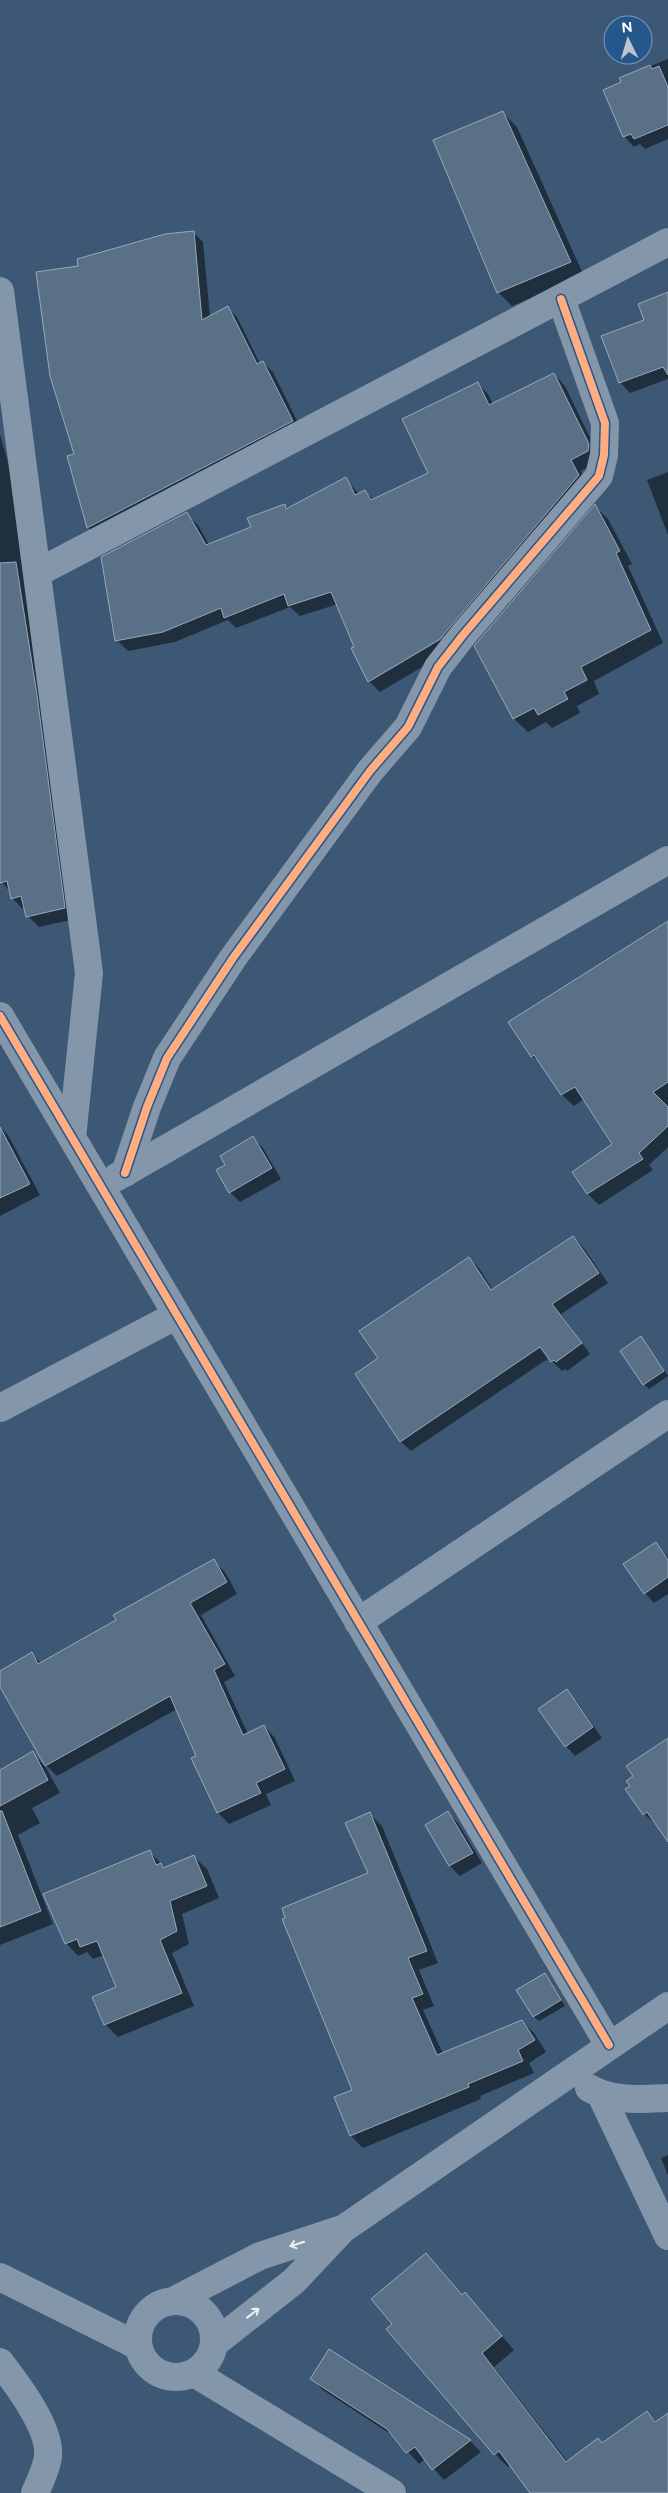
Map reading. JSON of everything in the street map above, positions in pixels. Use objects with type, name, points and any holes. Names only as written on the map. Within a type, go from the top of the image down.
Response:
[{"type":"street","points":[[37,573],[668,242]]},
{"type":"street","points":[[0,291],[89,973],[72,1138]]},
{"type":"street","points":[[125,1173],[146,1106],[166,1058],[233,958],[370,771],[408,728],[438,667],[463,635],[599,476],[604,455],[605,423],[560,298]]},
{"type":"street","points":[[101,1187],[668,860]]},
{"type":"street","points":[[0,1016],[609,2045]]},
{"type":"street","points":[[0,1408],[177,1315]]},
{"type":"street","points":[[358,1622],[668,1414]]},
{"type":"street","points":[[215,2343],[214,2330],[209,2318],[200,2308],[188,2302],[175,2300],[162,2302],[151,2310],[142,2320],[138,2332],[138,2346],[142,2357],[159,2374],[170,2377],[182,2377],[194,2373],[207,2361],[215,2343],[294,2281],[343,2229],[566,2074],[668,2006]]},
{"type":"street","points":[[566,2074],[600,2095],[635,2099],[668,2098]]},
{"type":"street","points":[[600,2095],[668,2236]]},
{"type":"street","points":[[175,2300],[260,2256],[343,2229]]},
{"type":"street","points":[[0,2277],[138,2346]]},
{"type":"street","points":[[0,2362],[29,2401],[41,2426],[48,2455],[35,2493]]},
{"type":"street","points":[[194,2373],[392,2493]]},
{"type":"building","points":[[650,65],[652,69],[659,66],[668,87],[668,125],[634,139],[631,134],[623,137],[603,90],[621,82],[619,78]]},
{"type":"building","points":[[503,111],[571,262],[497,293],[433,140]]},
{"type":"building","points":[[194,231],[202,320],[228,306],[257,364],[263,361],[293,421],[87,528],[67,456],[74,454],[50,376],[36,272],[78,266],[77,259],[165,234]]},
{"type":"building","points":[[668,292],[668,375],[663,367],[619,383],[601,336],[644,320],[638,304]]},
{"type":"building","points":[[554,373],[589,444],[588,451],[571,460],[579,475],[440,639],[368,682],[351,648],[354,647],[331,592],[288,606],[284,594],[224,618],[221,608],[163,632],[115,641],[101,557],[187,512],[206,545],[251,527],[247,518],[285,504],[286,509],[346,477],[355,495],[365,490],[371,500],[428,473],[402,419],[478,382],[489,405]]},
{"type":"building","points":[[595,504],[620,551],[616,553],[651,630],[581,667],[587,680],[564,692],[568,699],[538,715],[534,708],[513,719],[474,646]]},
{"type":"building","points":[[16,562],[37,695],[65,908],[26,917],[21,896],[11,899],[7,881],[0,883],[0,563]]},
{"type":"building","points":[[668,921],[668,1082],[653,1092],[668,1107],[668,1126],[639,1153],[643,1159],[587,1194],[572,1172],[612,1144],[575,1087],[561,1095],[534,1055],[531,1057],[508,1022]]},
{"type":"building","points":[[0,1127],[30,1184],[0,1198]]},
{"type":"building","points":[[253,1136],[272,1168],[229,1193],[216,1170],[225,1165],[220,1156]]},
{"type":"building","points":[[573,1236],[599,1273],[552,1304],[582,1343],[556,1362],[554,1360],[551,1362],[540,1347],[400,1442],[355,1374],[378,1358],[359,1331],[469,1257],[491,1290]]},
{"type":"building","points":[[641,1336],[664,1371],[643,1385],[620,1351]]},
{"type":"building","points":[[656,1542],[668,1560],[668,1577],[644,1594],[623,1564]]},
{"type":"building","points":[[214,1559],[227,1582],[190,1603],[225,1664],[214,1670],[243,1735],[264,1725],[285,1769],[256,1783],[261,1793],[217,1813],[191,1758],[196,1756],[170,1696],[45,1766],[0,1687],[0,1671],[32,1652],[38,1664],[116,1620],[113,1615]]},
{"type":"building","points":[[567,1689],[593,1727],[565,1747],[538,1709]]},
{"type":"building","points":[[668,1738],[668,1842],[647,1812],[643,1815],[625,1789],[630,1786],[626,1781],[633,1776],[626,1766]]},
{"type":"building","points":[[33,1751],[48,1780],[0,1806],[0,1770]]},
{"type":"building","points":[[0,1811],[2,1811],[41,1911],[0,1927]]},
{"type":"building","points":[[448,1811],[473,1853],[449,1866],[425,1825]]},
{"type":"building","points":[[370,1812],[427,1951],[408,1958],[423,1994],[412,1998],[437,2055],[522,2020],[535,2040],[518,2050],[523,2061],[468,2084],[469,2087],[350,2136],[334,2097],[352,2090],[282,1919],[285,1918],[282,1908],[368,1873],[345,1823]]},
{"type":"building","points":[[150,1850],[156,1865],[161,1863],[163,1868],[194,1855],[207,1886],[170,1901],[177,1931],[160,1940],[182,1993],[104,2025],[92,1997],[116,1987],[97,1941],[80,1947],[77,1939],[65,1944],[43,1894]]},
{"type":"building","points":[[545,1973],[561,2000],[533,2017],[516,1990]]},
{"type":"building","points":[[426,2253],[462,2295],[465,2292],[502,2336],[482,2353],[566,2462],[598,2438],[602,2443],[647,2411],[655,2422],[668,2413],[668,2493],[530,2493],[499,2451],[494,2455],[386,2329],[392,2324],[371,2299]]},
{"type":"building","points":[[329,2349],[471,2440],[432,2470],[415,2447],[406,2453],[387,2429],[310,2379]]},
{"type":"cycle path","points":[[125,1173],[147,1107],[167,1058],[233,958],[370,771],[408,727],[438,667],[463,635],[599,476],[604,455],[605,423],[561,299]]},
{"type":"cycle path","points":[[0,1016],[609,2045]]}]
